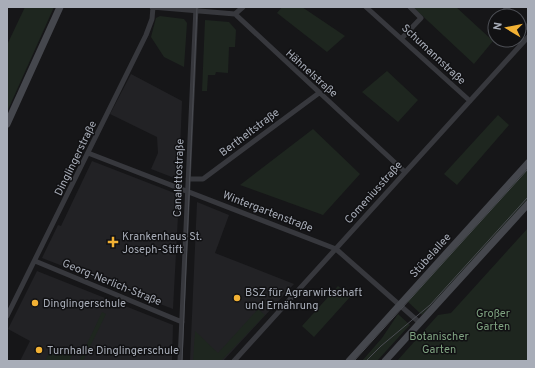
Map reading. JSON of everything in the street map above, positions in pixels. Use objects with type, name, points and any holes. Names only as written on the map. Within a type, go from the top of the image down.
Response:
[{"type":"main road","points":[[7,124],[60,7]]},
{"type":"main road","name":"Stübelallee","points":[[349,361],[528,163]]},
{"type":"main road","points":[[385,361],[528,204]]},
{"type":"street","points":[[153,7],[196,9],[235,14],[243,7]]},
{"type":"street","name":"Dinglingerstraße","points":[[7,316],[146,35],[152,19],[153,7]]},
{"type":"street","name":"Schumannstraße","points":[[366,7],[470,101]]},
{"type":"street","points":[[402,38],[421,18],[410,7]]},
{"type":"street","name":"Canalettostraße","points":[[180,361],[196,9]]},
{"type":"street","name":"Hähnelstraße","points":[[235,14],[405,172]]},
{"type":"street","name":"Comeniusstraße","points":[[234,361],[528,37]]},
{"type":"street","name":"Bertheltstraße","points":[[188,179],[203,179],[319,93]]},
{"type":"street","name":"Wintergartenstraße","points":[[88,153],[336,249],[420,322]]},
{"type":"street","name":"Georg-Nerlich-Straße","points":[[35,261],[182,322]]},
{"type":"shaded area","points":[[131,74],[182,101],[179,177],[177,179],[151,169],[158,153],[157,137],[110,114]]},
{"type":"shaded area","name":"Krankenhaus St. Joseph-Stift","points":[[92,161],[177,194],[179,197],[173,309],[42,258],[58,225],[61,226]]},
{"type":"shaded area","name":"BSZ für Agrarwirtschaft und Ernährung","points":[[197,202],[229,215],[215,253],[294,284],[223,361],[190,361]]},
{"type":"shaded area","points":[[37,271],[173,325],[172,361],[20,361],[30,341],[8,329]]},
{"type":"green space","points":[[25,7],[54,7],[7,112],[7,45]]},
{"type":"green space","points":[[282,7],[302,7],[345,36],[327,52],[277,13]]},
{"type":"green space","points":[[413,7],[456,7],[487,35],[487,48],[474,64]]},
{"type":"green space","points":[[160,16],[184,19],[187,23],[184,67],[164,57],[151,37],[156,18]]},
{"type":"green space","points":[[205,20],[229,22],[236,30],[235,47],[229,47],[228,73],[216,72],[215,75],[208,75],[207,91],[202,91]]},
{"type":"green space","points":[[387,71],[418,100],[398,122],[362,92]]},
{"type":"green space","points":[[498,115],[509,125],[457,185],[444,174]]},
{"type":"green space","points":[[313,129],[360,174],[323,215],[240,185]]},
{"type":"green space","points":[[528,167],[528,199],[422,315],[407,301]]},
{"type":"green space","name":"Großer Garten","points":[[528,228],[528,361],[397,361],[438,315],[451,313]]},
{"type":"green space","points":[[338,286],[350,297],[314,337],[302,326]]},
{"type":"green space","points":[[258,309],[265,315],[221,361],[193,361],[195,331],[218,353]]},
{"type":"green space","points":[[102,312],[106,314],[83,361],[79,361]]},
{"type":"green space","points":[[398,314],[410,325],[377,361],[362,361],[382,338]]},
{"type":"green space","points":[[52,346],[72,355],[69,361],[45,361]]},
{"type":"tram line","points":[[182,361],[197,7]]},
{"type":"tram line","points":[[354,361],[528,169]]},
{"type":"tram line","points":[[366,361],[381,346],[430,305],[528,197]]},
{"type":"place","name":"Krankenhaus St. Joseph-Stift","points":[[113,242]]},
{"type":"place","name":"BSZ für Agrarwirtschaft und Ernährung","points":[[237,298]]},
{"type":"place","name":"Dinglingerschule","points":[[35,303]]},
{"type":"place","name":"Turnhalle Dinglingerschule","points":[[39,350]]},
{"type":"park label","name":"Botanischer Garten","points":[[439,342]]}]
